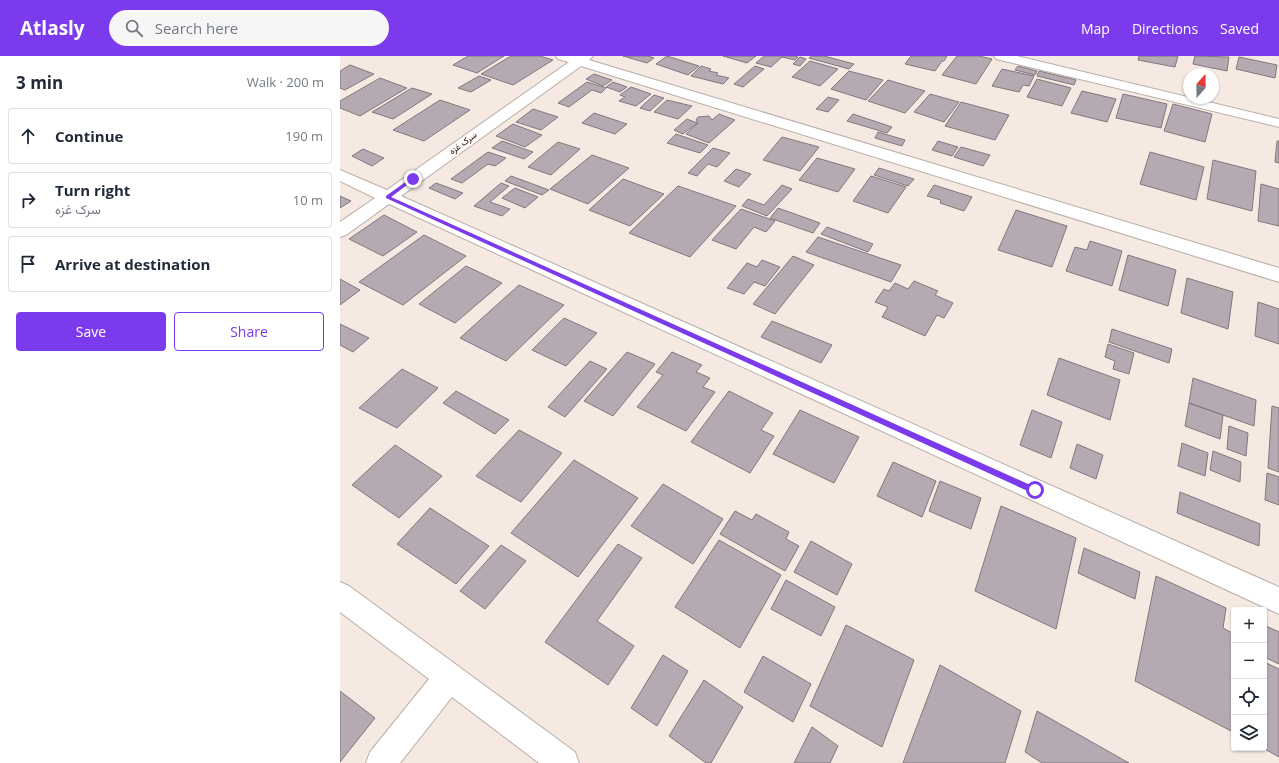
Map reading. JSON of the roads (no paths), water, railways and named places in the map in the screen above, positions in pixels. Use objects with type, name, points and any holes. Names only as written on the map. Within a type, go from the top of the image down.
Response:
[{"type":"street","points":[[563,56],[582,59],[1279,275]]},
{"type":"street","points":[[1001,56],[1279,123]]},
{"type":"street","name":"سرک غزه","points":[[340,231],[582,59]]},
{"type":"street","points":[[340,176],[1279,601]]},
{"type":"street","points":[[340,595],[564,763]]},
{"type":"street","points":[[381,763],[449,677]]}]
